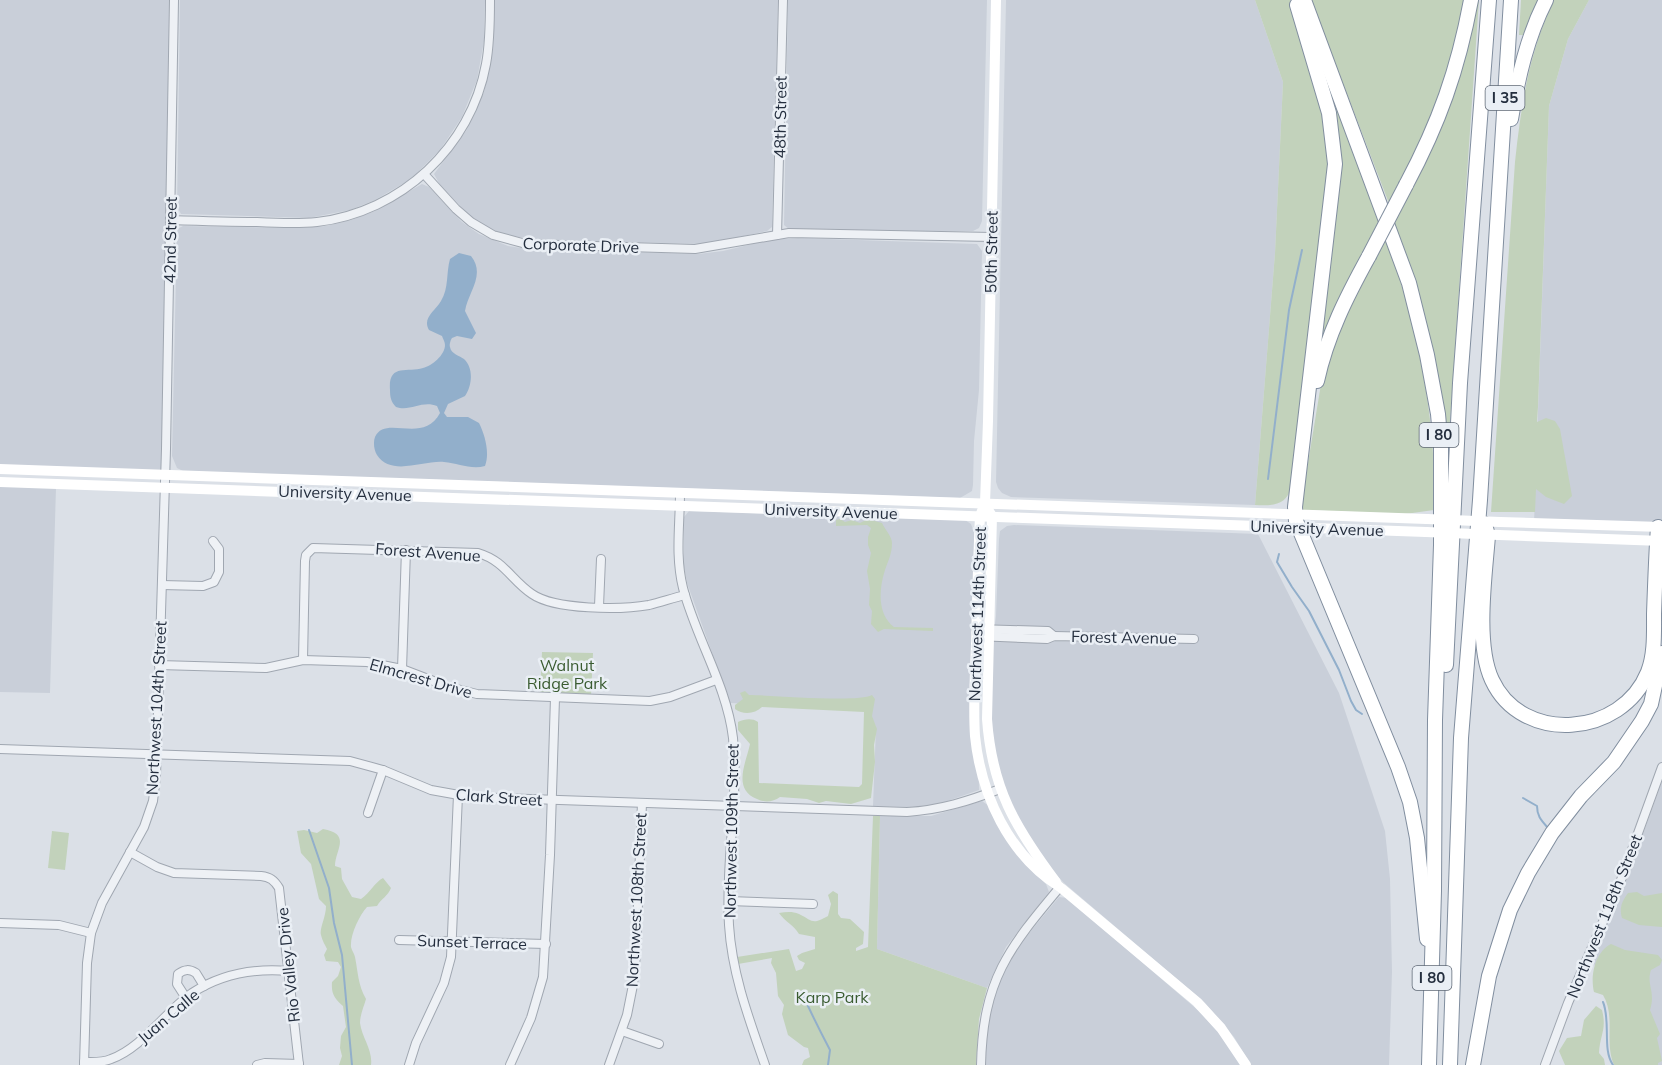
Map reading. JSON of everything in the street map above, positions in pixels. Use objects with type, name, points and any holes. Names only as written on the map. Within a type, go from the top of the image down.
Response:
[{"type":"highway","points":[[1296,0],[1329,113],[1335,164],[1306,404],[1297,521],[1398,767],[1410,802],[1417,838],[1424,919],[1432,974]]},
{"type":"highway","name":"I 80","points":[[1304,0],[1409,283],[1427,355],[1438,414],[1441,545],[1435,720],[1434,891],[1429,1065]]},
{"type":"highway","points":[[1301,462],[1320,364],[1330,334],[1445,104],[1461,52],[1471,0]]},
{"type":"highway","name":"I 35","points":[[1434,891],[1441,829],[1460,383],[1489,0]]},
{"type":"highway","name":"I 35","points":[[1499,195],[1511,0]]},
{"type":"highway","name":"I 80","points":[[1450,1065],[1461,738],[1480,500],[1499,195],[1523,62],[1538,16],[1546,0]]},
{"type":"highway","points":[[1480,500],[1488,536],[1483,640],[1486,664],[1500,694],[1511,705],[1547,724],[1573,726],[1598,720],[1627,702],[1639,688],[1648,672],[1652,656],[1660,534]]},
{"type":"highway","points":[[1473,1065],[1489,976],[1510,910],[1528,873],[1552,833],[1581,796],[1614,762],[1642,721],[1651,704],[1662,653]]},
{"type":"main road","name":"50th Street","points":[[985,503],[996,0]]},
{"type":"main road","name":"University Avenue","points":[[0,469],[165,480],[679,506],[980,516],[1297,521],[1427,519],[1660,534]]},
{"type":"main road","name":"University Avenue","points":[[0,482],[165,480],[680,493],[985,503],[1297,521],[1426,532],[1499,535],[1660,534]]},
{"type":"main road","name":"Northwest 114th Street","points":[[985,503],[980,516],[975,736],[980,767],[988,794],[998,816],[1020,851],[1043,876],[1060,887],[1197,1002],[1221,1028],[1246,1065]]},
{"type":"main road","name":"Northwest 114th Street","points":[[985,503],[992,516],[987,719],[992,765],[1000,789],[1023,836],[1060,887]]},
{"type":"street","name":"42nd Street","points":[[165,480],[174,0]]},
{"type":"street","points":[[170,220],[306,223],[360,212],[388,199],[424,174],[450,146],[461,129],[476,99],[487,57],[490,0]]},
{"type":"street","name":"48th Street","points":[[777,235],[783,0]]},
{"type":"street","name":"Corporate Drive","points":[[424,174],[471,222],[493,235],[517,243],[534,245],[695,249],[801,233],[992,237]]},
{"type":"street","name":"Northwest 104th Street","points":[[84,1063],[87,963],[91,933],[102,903],[144,827],[153,801],[157,754],[165,480]]},
{"type":"street","name":"Northwest 109th Street","points":[[680,493],[678,549],[685,595],[730,721],[733,737],[729,923],[736,977],[765,1065]]},
{"type":"street","points":[[162,585],[203,586],[214,582],[219,572],[219,549],[213,541]]},
{"type":"street","name":"Forest Avenue","points":[[303,660],[305,561],[306,555],[313,548],[478,553],[498,561],[530,593],[544,601],[561,605],[619,607],[648,605],[685,595]]},
{"type":"street","points":[[402,669],[406,550]]},
{"type":"street","points":[[599,606],[601,559]]},
{"type":"street","name":"Forest Avenue","points":[[976,632],[1047,639],[1054,636],[1194,639]]},
{"type":"street","name":"Elmcrest Drive","points":[[159,665],[266,668],[303,660],[367,662],[402,669],[449,687],[477,694],[657,701],[716,680]]},
{"type":"street","points":[[510,1065],[531,1018],[543,977],[555,698]]},
{"type":"street","name":"Clark Street","points":[[0,749],[350,761],[383,770],[431,790],[458,795],[551,800],[907,812],[931,811],[958,805],[1000,789]]},
{"type":"street","name":"Northwest 118th Street","points":[[1545,1065],[1568,1003],[1621,880],[1662,767]]},
{"type":"street","points":[[368,813],[383,770]]},
{"type":"street","points":[[409,1065],[416,1043],[444,983],[451,957],[458,795]]},
{"type":"street","name":"Northwest 108th Street","points":[[609,1065],[622,1031],[633,985],[642,803]]},
{"type":"street","name":"Rio Valley Drive","points":[[130,852],[157,867],[174,873],[261,876],[275,881],[279,888],[299,1064]]},
{"type":"street","points":[[981,1065],[984,1021],[989,999],[1002,965],[1023,932],[1060,887]]},
{"type":"street","points":[[729,901],[813,904]]},
{"type":"street","points":[[0,922],[59,925],[91,933]]},
{"type":"street","name":"Sunset Terrace","points":[[399,940],[546,944]]},
{"type":"street","name":"Juan Calle","points":[[84,1063],[110,1060],[125,1053],[186,998],[218,979],[242,972],[273,969],[289,971]]},
{"type":"street","points":[[186,998],[177,984],[178,974],[187,970],[196,973],[204,986]]},
{"type":"street","points":[[622,1031],[659,1044]]},
{"type":"street","points":[[257,1065],[265,1063],[299,1064]]},
{"type":"shaded area","points":[[0,0],[174,0],[165,474],[0,469]]},
{"type":"shaded area","points":[[180,0],[485,0],[484,41],[477,80],[462,117],[440,150],[411,179],[375,200],[350,210],[309,218],[181,214],[177,207]]},
{"type":"shaded area","points":[[495,0],[778,0],[772,227],[767,231],[705,244],[539,240],[506,235],[471,217],[440,185],[434,174],[466,131],[484,92],[493,50]]},
{"type":"shaded area","points":[[788,0],[987,0],[982,221],[979,228],[973,231],[895,231],[789,229],[784,225]]},
{"type":"shaded area","points":[[1006,0],[1255,0],[1283,82],[1275,253],[1255,505],[1011,497],[1002,493],[998,488],[996,482]]},
{"type":"shaded area","points":[[1589,0],[1662,0],[1662,527],[1534,523],[1549,106],[1568,39]]},
{"type":"shaded area","points":[[422,184],[429,187],[462,222],[479,234],[508,246],[528,249],[698,254],[723,251],[769,240],[798,238],[977,244],[982,251],[979,390],[972,491],[960,498],[183,471],[177,468],[172,456],[177,229],[183,226],[298,228],[326,226],[375,211]]},
{"type":"shaded area","points":[[0,486],[56,488],[50,693],[0,692]]},
{"type":"shaded area","points":[[689,511],[965,520],[971,524],[975,535],[979,790],[939,804],[907,807],[873,806],[876,727],[867,709],[730,703],[687,583],[684,567],[684,517]]},
{"type":"shaded area","points":[[1007,526],[1258,534],[1339,693],[1385,831],[1390,879],[1392,972],[1389,1065],[1251,1065],[1234,1037],[1205,1003],[1064,883],[1047,865],[1023,831],[1000,777],[991,733],[992,647],[996,616],[999,539],[1000,531]]},
{"type":"shaded area","points":[[1662,781],[1662,1065],[1621,1065],[1612,1007],[1592,959],[1629,873]]},
{"type":"shaded area","points":[[982,801],[989,806],[1022,861],[1046,884],[1049,892],[1006,947],[987,988],[877,949],[880,816],[931,816]]},
{"type":"shaded area","points":[[1059,897],[1067,898],[1200,1012],[1225,1040],[1240,1065],[985,1065],[986,1033],[990,1011],[1001,978],[1020,944]]},
{"type":"green space","points":[[1255,0],[1290,0],[1322,109],[1330,172],[1291,487],[1286,498],[1278,504],[1267,505],[1255,505],[1275,253],[1283,82]]},
{"type":"green space","points":[[1311,0],[1468,0],[1452,73],[1390,206]]},
{"type":"green space","points":[[1473,0],[1479,0],[1449,436],[1446,436],[1443,408],[1427,326],[1412,272],[1393,219],[1408,190]]},
{"type":"green space","points":[[1521,0],[1539,0],[1523,35],[1519,35]]},
{"type":"green space","points":[[1554,0],[1589,0],[1568,39],[1549,106],[1537,422],[1546,418],[1555,421],[1560,429],[1572,496],[1564,504],[1546,497],[1536,489],[1535,512],[1491,512],[1517,141],[1532,59]]},
{"type":"green space","points":[[1332,94],[1381,223],[1318,349],[1339,184],[1329,95]]},
{"type":"green space","points":[[1385,234],[1406,301],[1422,370],[1432,439],[1434,510],[1405,514],[1303,510],[1303,493],[1322,378],[1334,336]]},
{"type":"green space","points":[[840,519],[845,522],[852,520],[860,523],[868,519],[882,523],[892,543],[891,554],[881,585],[882,608],[888,622],[894,627],[933,628],[933,631],[884,629],[878,632],[871,624],[872,611],[869,605],[870,589],[867,571],[871,553],[868,537],[871,528],[867,525],[836,526],[836,520]]},
{"type":"green space","name":"Walnut Ridge Park","points":[[542,652],[593,653],[591,696],[540,694]]},
{"type":"green space","points":[[745,691],[749,695],[814,698],[850,698],[872,695],[875,699],[872,716],[877,729],[871,798],[851,804],[826,801],[819,803],[807,799],[780,797],[766,801],[749,795],[745,789],[743,775],[750,744],[738,730],[738,722],[748,719],[758,722],[759,783],[859,787],[862,784],[864,712],[762,707],[745,713],[735,709],[735,705],[743,699],[740,693]]},
{"type":"green space","name":"Karp Park","points":[[873,816],[880,816],[877,949],[987,988],[979,1019],[976,1065],[802,1065],[804,1060],[810,1057],[808,1048],[788,1035],[782,1014],[784,1005],[778,996],[772,958],[738,964],[737,957],[789,949],[796,971],[802,969],[805,963],[797,956],[815,949],[815,937],[799,934],[779,913],[794,912],[813,921],[819,920],[828,916],[831,904],[828,895],[833,891],[838,894],[838,914],[841,918],[850,919],[864,932],[863,944],[856,948],[856,951],[868,947]]},
{"type":"green space","points":[[323,829],[332,831],[340,839],[335,866],[341,868],[342,879],[352,897],[361,899],[383,878],[391,888],[377,906],[367,907],[364,911],[351,942],[360,984],[366,999],[360,1023],[370,1054],[371,1065],[339,1065],[342,1056],[341,1036],[346,1027],[343,1006],[334,996],[332,982],[338,976],[341,967],[338,962],[326,961],[324,955],[327,949],[321,932],[326,906],[319,899],[311,864],[301,853],[297,831],[317,833]]},
{"type":"green space","points":[[52,831],[69,833],[65,870],[48,868]]},
{"type":"green space","points":[[1637,892],[1644,896],[1662,893],[1662,927],[1639,925],[1622,918],[1621,908],[1624,899],[1628,893]]},
{"type":"green space","points":[[1611,944],[1625,950],[1658,955],[1662,960],[1660,965],[1651,970],[1650,975],[1652,1003],[1650,1010],[1660,1034],[1657,1038],[1662,1061],[1658,1065],[1614,1065],[1611,1056],[1607,1003],[1603,995],[1594,992],[1593,986],[1593,972],[1598,958]]},
{"type":"green space","points":[[1596,1006],[1602,1010],[1604,1027],[1599,1053],[1605,1065],[1565,1065],[1559,1051],[1567,1038],[1581,1036],[1584,1020]]},
{"type":"water","points":[[459,253],[471,256],[477,270],[465,311],[476,333],[472,339],[457,336],[451,340],[452,351],[464,359],[471,372],[465,396],[448,404],[444,413],[447,417],[468,417],[479,423],[486,444],[485,466],[470,467],[444,462],[408,466],[391,465],[383,462],[375,451],[374,439],[380,431],[387,428],[424,427],[433,422],[440,413],[437,406],[432,405],[396,407],[391,397],[390,382],[395,372],[427,367],[443,353],[445,345],[442,336],[429,330],[427,322],[444,296],[450,259]]},
{"type":"waterway","points":[[1268,479],[1289,310],[1302,250]]},
{"type":"waterway","points":[[1279,554],[1277,562],[1309,611],[1339,670],[1351,701],[1356,710],[1362,714]]},
{"type":"waterway","points":[[1523,798],[1537,806],[1540,818],[1548,828]]},
{"type":"waterway","points":[[309,830],[329,888],[342,955],[352,1065]]},
{"type":"waterway","points":[[802,993],[830,1050],[828,1065]]},
{"type":"waterway","points":[[1603,1002],[1608,1052],[1613,1065]]}]
